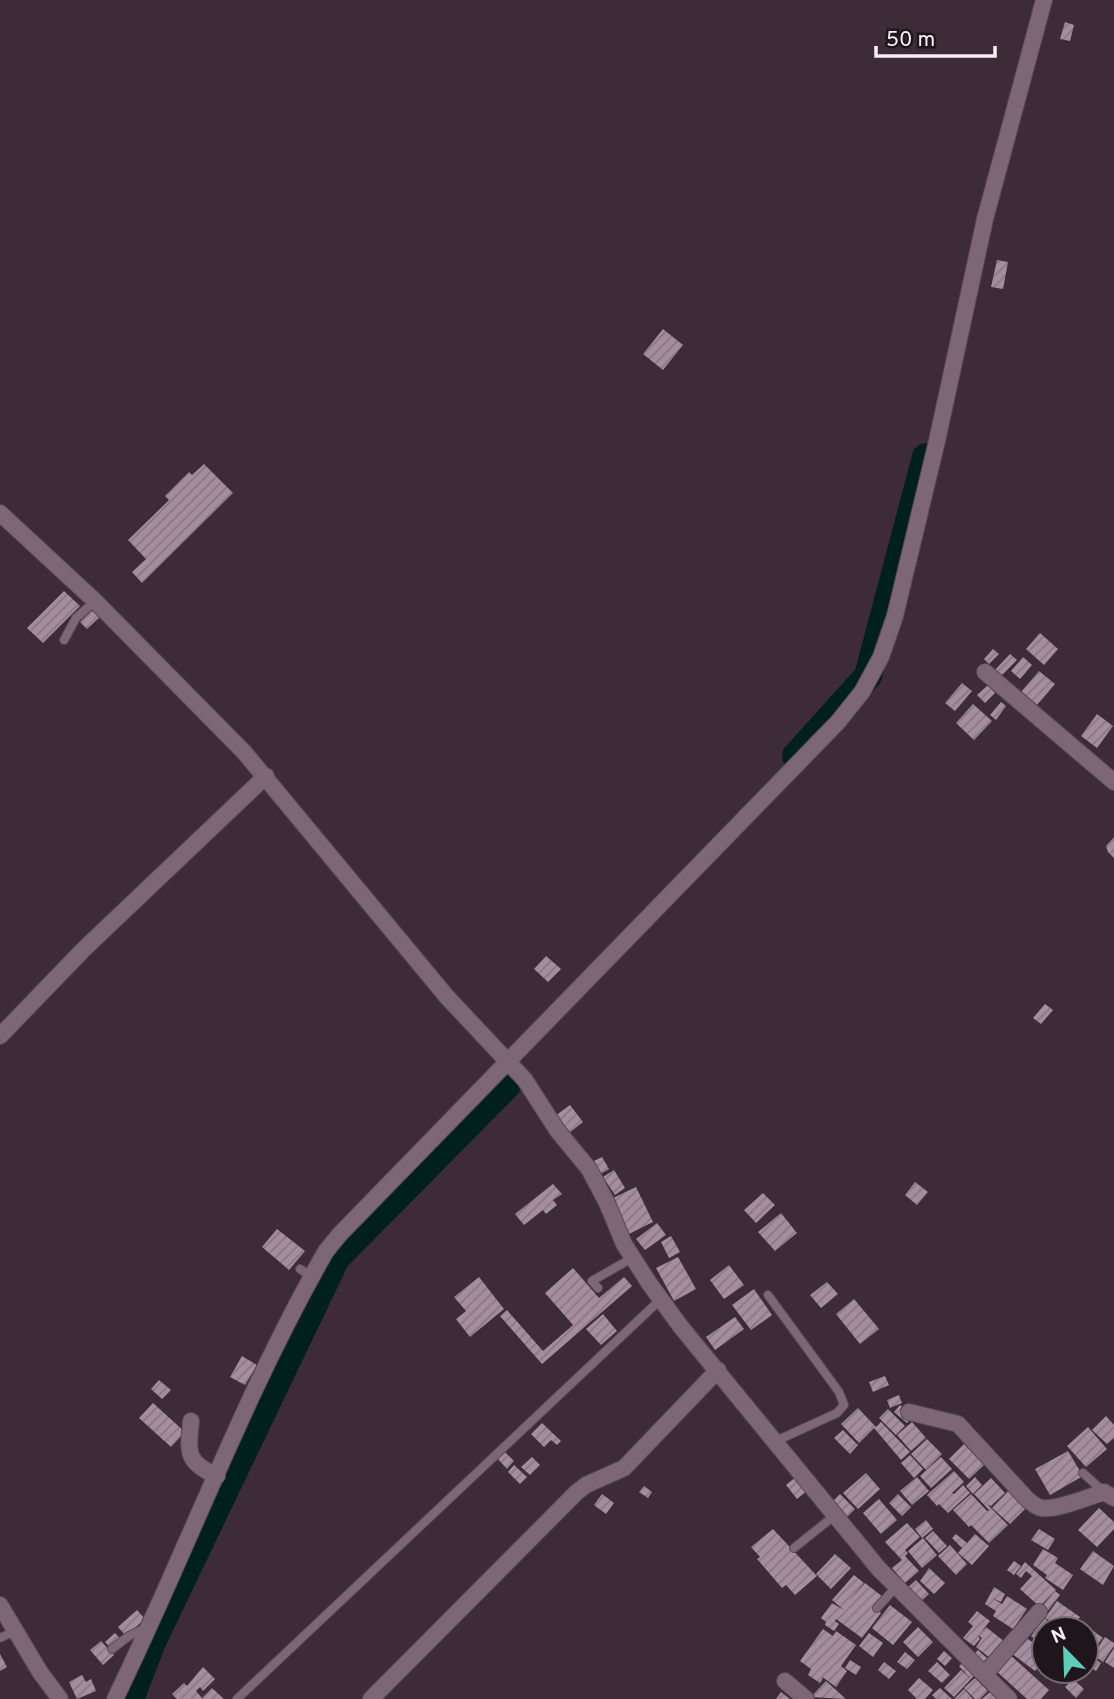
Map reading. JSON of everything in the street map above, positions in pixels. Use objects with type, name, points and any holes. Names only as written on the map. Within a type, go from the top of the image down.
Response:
[{"type":"street","points":[[115,1699],[306,1273],[340,1234],[838,722],[862,691],[881,657],[895,616],[937,440],[985,219],[1044,0]]},
{"type":"street","points":[[0,513],[95,601],[266,776],[447,997],[525,1080],[556,1130],[589,1169],[632,1258],[661,1299],[834,1516],[896,1587],[1009,1699]]},
{"type":"street","points":[[985,672],[1114,782]]},
{"type":"street","points":[[0,1036],[84,949],[266,776]]},
{"type":"street","points":[[371,1699],[577,1492],[593,1481],[624,1468],[718,1370]]},
{"type":"street","points":[[909,1412],[958,1424],[1037,1507],[1045,1509],[1109,1495]]},
{"type":"street","points":[[191,1421],[188,1450],[192,1460],[200,1468],[217,1476]]},
{"type":"street","points":[[0,1605],[7,1634],[60,1699]]},
{"type":"street","points":[[985,1674],[1039,1612]]},
{"type":"street","points":[[785,1681],[807,1699]]},
{"type":"lane","points":[[64,640],[76,618],[95,601]]},
{"type":"lane","points":[[598,1288],[592,1281],[632,1258]]},
{"type":"lane","points":[[768,1295],[839,1392],[844,1405],[837,1413],[776,1441]]},
{"type":"lane","points":[[237,1699],[661,1299]]},
{"type":"lane","points":[[1083,1473],[1109,1495]]},
{"type":"lane","points":[[794,1548],[834,1516]]},
{"type":"lane","points":[[877,1608],[896,1587]]},
{"type":"lane","points":[[112,1649],[150,1626]]},
{"type":"building","points":[[1065,22],[1074,25],[1070,41],[1060,39]]},
{"type":"building","points":[[997,260],[1008,262],[1003,289],[991,287]]},
{"type":"building","points":[[663,329],[683,345],[663,370],[643,354]]},
{"type":"building","points":[[204,464],[233,493],[142,583],[132,572],[146,559],[128,540],[169,500],[165,496],[189,472],[192,475]]},
{"type":"building","points":[[64,591],[80,606],[43,643],[27,628]]},
{"type":"building","points":[[92,610],[100,617],[87,629],[80,622]]},
{"type":"building","points":[[1040,633],[1058,649],[1044,665],[1026,649]]},
{"type":"building","points":[[993,649],[999,654],[989,664],[984,659]]},
{"type":"building","points":[[1010,654],[1017,660],[1000,677],[994,671]]},
{"type":"building","points":[[1023,657],[1032,665],[1020,679],[1011,671]]},
{"type":"building","points":[[1039,671],[1055,684],[1037,705],[1021,692]]},
{"type":"building","points":[[962,683],[972,691],[955,711],[945,703]]},
{"type":"building","points":[[988,685],[995,693],[985,703],[977,695]]},
{"type":"building","points":[[1001,702],[1006,706],[996,720],[990,715]]},
{"type":"building","points":[[973,704],[992,721],[974,740],[956,723]]},
{"type":"building","points":[[1097,714],[1113,726],[1097,748],[1081,736]]},
{"type":"building","points":[[1114,837],[1114,858],[1106,846]]},
{"type":"building","points":[[546,956],[561,969],[548,982],[534,969]]},
{"type":"building","points":[[1045,1004],[1053,1010],[1041,1024],[1033,1018]]},
{"type":"building","points":[[570,1105],[583,1122],[569,1133],[555,1116]]},
{"type":"building","points":[[602,1157],[609,1169],[599,1175],[592,1162]]},
{"type":"building","points":[[614,1170],[625,1188],[615,1195],[603,1177]]},
{"type":"building","points":[[915,1182],[928,1192],[917,1205],[905,1195]]},
{"type":"building","points":[[553,1184],[562,1194],[553,1200],[557,1205],[546,1214],[543,1210],[524,1225],[515,1214]]},
{"type":"building","points":[[636,1187],[653,1222],[627,1235],[609,1200]]},
{"type":"building","points":[[763,1193],[775,1205],[756,1223],[744,1210]]},
{"type":"building","points":[[781,1213],[797,1233],[775,1251],[758,1232]]},
{"type":"building","points":[[657,1223],[666,1235],[645,1250],[636,1239]]},
{"type":"building","points":[[277,1229],[305,1251],[289,1270],[262,1247]]},
{"type":"building","points":[[671,1236],[680,1252],[669,1258],[661,1242]]},
{"type":"building","points":[[678,1257],[696,1289],[674,1301],[656,1268]]},
{"type":"building","points":[[729,1265],[744,1285],[724,1299],[710,1280]]},
{"type":"building","points":[[573,1268],[599,1298],[624,1277],[632,1286],[542,1364],[500,1316],[507,1310],[543,1351],[573,1325],[545,1293]]},
{"type":"building","points":[[479,1277],[504,1309],[470,1337],[456,1319],[466,1311],[454,1297]]},
{"type":"building","points":[[827,1282],[838,1294],[821,1308],[810,1295]]},
{"type":"building","points":[[754,1289],[772,1315],[751,1330],[732,1305]]},
{"type":"building","points":[[854,1299],[879,1329],[860,1344],[836,1314]]},
{"type":"building","points":[[603,1314],[617,1331],[601,1345],[586,1329]]},
{"type":"building","points":[[735,1317],[744,1329],[715,1350],[706,1337]]},
{"type":"building","points":[[242,1356],[257,1365],[245,1385],[230,1377]]},
{"type":"building","points":[[885,1376],[889,1385],[873,1392],[869,1382]]},
{"type":"building","points":[[159,1380],[171,1390],[162,1399],[151,1389]]},
{"type":"building","points":[[899,1395],[902,1403],[890,1408],[887,1400]]},
{"type":"building","points":[[153,1403],[185,1432],[171,1447],[139,1418]]},
{"type":"building","points":[[900,1405],[913,1417],[907,1423],[894,1412]]},
{"type":"building","points":[[858,1408],[876,1427],[881,1422],[910,1452],[901,1460],[874,1428],[859,1443],[841,1424]]},
{"type":"building","points":[[888,1409],[905,1426],[896,1435],[879,1418]]},
{"type":"building","points":[[1106,1416],[1114,1425],[1114,1438],[1107,1444],[1092,1430]]},
{"type":"building","points":[[912,1422],[926,1438],[911,1451],[897,1435]]},
{"type":"building","points":[[542,1423],[561,1441],[557,1445],[551,1440],[544,1447],[531,1434]]},
{"type":"building","points":[[1088,1427],[1107,1449],[1086,1467],[1067,1446]]},
{"type":"building","points":[[843,1430],[858,1445],[850,1454],[834,1438]]},
{"type":"building","points":[[927,1439],[942,1454],[926,1470],[911,1454]]},
{"type":"building","points":[[964,1444],[984,1465],[969,1479],[949,1459]]},
{"type":"building","points":[[504,1451],[514,1461],[507,1469],[497,1458]]},
{"type":"building","points":[[1068,1451],[1083,1476],[1050,1495],[1035,1469]]},
{"type":"building","points":[[910,1455],[923,1469],[914,1478],[901,1463]]},
{"type":"building","points":[[532,1457],[540,1465],[530,1475],[521,1467]]},
{"type":"building","points":[[941,1457],[952,1469],[931,1488],[920,1476]]},
{"type":"building","points":[[514,1465],[527,1477],[520,1484],[508,1472]]},
{"type":"building","points":[[954,1471],[964,1482],[952,1493],[963,1485],[970,1493],[948,1513],[927,1495]]},
{"type":"building","points":[[866,1473],[880,1489],[858,1509],[843,1493]]},
{"type":"building","points":[[797,1476],[808,1490],[797,1499],[786,1485]]},
{"type":"building","points":[[917,1477],[929,1491],[912,1505],[900,1491]]},
{"type":"building","points":[[975,1477],[982,1485],[973,1494],[966,1486]]},
{"type":"building","points":[[991,1478],[1005,1493],[991,1506],[987,1504],[1008,1525],[989,1543],[953,1510],[971,1494],[989,1510],[974,1494]]},
{"type":"building","points":[[644,1486],[652,1492],[648,1498],[639,1492]]},
{"type":"building","points":[[1010,1489],[1028,1506],[1010,1524],[992,1508]]},
{"type":"building","points":[[602,1494],[614,1503],[606,1514],[594,1505]]},
{"type":"building","points":[[840,1494],[855,1509],[845,1519],[830,1504]]},
{"type":"building","points":[[898,1494],[911,1507],[902,1516],[889,1503]]},
{"type":"building","points":[[879,1499],[897,1520],[881,1534],[863,1513]]},
{"type":"building","points":[[1099,1508],[1114,1522],[1114,1529],[1097,1547],[1078,1530]]},
{"type":"building","points":[[926,1520],[933,1529],[922,1538],[915,1529]]},
{"type":"building","points":[[907,1523],[920,1537],[905,1550],[908,1553],[905,1556],[919,1571],[905,1583],[892,1568],[902,1560],[885,1542]]},
{"type":"building","points":[[773,1529],[817,1576],[795,1595],[786,1585],[782,1588],[757,1559],[760,1557],[751,1547]]},
{"type":"building","points":[[1039,1529],[1055,1539],[1048,1550],[1031,1540]]},
{"type":"building","points":[[933,1531],[947,1546],[939,1553],[925,1538]]},
{"type":"building","points":[[956,1534],[967,1543],[975,1534],[989,1546],[972,1565],[958,1553],[962,1548],[952,1538]]},
{"type":"building","points":[[923,1538],[937,1555],[922,1568],[908,1551]]},
{"type":"building","points":[[950,1545],[967,1564],[956,1575],[938,1556]]},
{"type":"building","points":[[1043,1549],[1058,1558],[1055,1563],[1073,1575],[1063,1590],[1045,1578],[1047,1575],[1033,1565]]},
{"type":"building","points":[[1093,1551],[1114,1566],[1103,1585],[1080,1569]]},
{"type":"building","points":[[835,1554],[851,1568],[831,1589],[816,1574]]},
{"type":"building","points":[[1014,1561],[1021,1566],[1014,1575],[1007,1570]]},
{"type":"building","points":[[1025,1562],[1056,1590],[1040,1607],[1020,1589],[1032,1576],[1026,1571],[1021,1578],[1016,1574]]},
{"type":"building","points":[[929,1568],[945,1583],[934,1594],[920,1581]]},
{"type":"building","points":[[854,1575],[864,1583],[848,1602],[865,1583],[883,1597],[874,1608],[881,1613],[862,1638],[836,1619],[839,1624],[834,1631],[825,1625],[826,1622],[821,1618],[832,1603],[844,1610],[832,1600]]},
{"type":"building","points":[[916,1580],[929,1594],[919,1603],[906,1589]]},
{"type":"building","points":[[994,1587],[1005,1594],[1001,1602],[992,1598],[1002,1604],[1007,1596],[1027,1609],[1013,1629],[993,1616],[996,1611],[985,1604]]},
{"type":"building","points":[[1055,1591],[1060,1595],[1047,1612],[1041,1608]]},
{"type":"building","points":[[1057,1601],[1077,1615],[1047,1615]]},
{"type":"building","points":[[890,1605],[912,1622],[893,1645],[872,1628]]},
{"type":"building","points":[[137,1610],[145,1619],[126,1636],[118,1627]]},
{"type":"building","points":[[977,1611],[990,1621],[980,1633],[986,1627],[1005,1642],[990,1658],[976,1647],[982,1638],[978,1635],[980,1639],[974,1646],[963,1638],[973,1626],[968,1622]]},
{"type":"building","points":[[918,1627],[933,1642],[918,1657],[903,1642]]},
{"type":"building","points":[[823,1629],[833,1636],[836,1631],[856,1645],[841,1666],[847,1671],[836,1687],[821,1676],[823,1678],[820,1683],[808,1675],[811,1669],[800,1661]]},
{"type":"building","points":[[115,1633],[121,1639],[111,1648],[105,1642]]},
{"type":"building","points":[[869,1633],[883,1643],[873,1657],[859,1646]]},
{"type":"building","points":[[1024,1636],[1030,1640],[1030,1667],[1011,1653]]},
{"type":"building","points":[[1105,1637],[1114,1643],[1103,1662],[1100,1660],[1100,1644]]},
{"type":"building","points":[[101,1641],[114,1655],[103,1665],[90,1650]]},
{"type":"building","points":[[1114,1648],[1114,1668],[1105,1662]]},
{"type":"building","points":[[978,1650],[990,1661],[985,1667],[972,1656]]},
{"type":"building","points":[[944,1651],[952,1658],[945,1666],[937,1659]]},
{"type":"building","points":[[905,1652],[915,1660],[907,1669],[897,1662]]},
{"type":"building","points":[[0,1654],[7,1667],[0,1671]]},
{"type":"building","points":[[1009,1654],[1030,1673],[1030,1685],[1043,1685],[1049,1690],[1041,1699],[1027,1699],[995,1670]]},
{"type":"building","points":[[966,1659],[979,1671],[971,1679],[959,1666]]},
{"type":"building","points":[[850,1660],[861,1667],[856,1675],[845,1668]]},
{"type":"building","points":[[884,1662],[896,1671],[889,1679],[878,1670]]},
{"type":"building","points":[[937,1662],[950,1675],[942,1683],[928,1671]]},
{"type":"building","points":[[203,1667],[215,1679],[203,1691],[200,1687],[196,1691],[202,1698],[212,1688],[224,1699],[177,1699],[172,1694],[184,1683],[187,1686]]},
{"type":"building","points":[[961,1670],[971,1679],[954,1697],[944,1688]]},
{"type":"building","points":[[82,1675],[86,1682],[91,1679],[96,1691],[77,1699],[69,1682]]},
{"type":"building","points":[[919,1678],[933,1690],[925,1699],[915,1699],[908,1690]]},
{"type":"building","points":[[975,1678],[988,1691],[980,1699],[975,1699],[964,1688]]},
{"type":"building","points":[[826,1681],[846,1699],[811,1697]]},
{"type":"building","points":[[1080,1685],[1084,1689],[1076,1698],[1065,1687]]},
{"type":"building","points":[[940,1688],[952,1699],[936,1699],[932,1695]]},
{"type":"building","points":[[964,1689],[973,1699],[954,1699]]},
{"type":"building","points":[[781,1692],[790,1699],[776,1699]]},
{"type":"building","points":[[990,1692],[997,1699],[982,1699]]},
{"type":"waterway","points":[[796,756],[868,676],[926,457]]},
{"type":"waterway","points":[[130,1699],[152,1642],[336,1258],[507,1085]]}]
